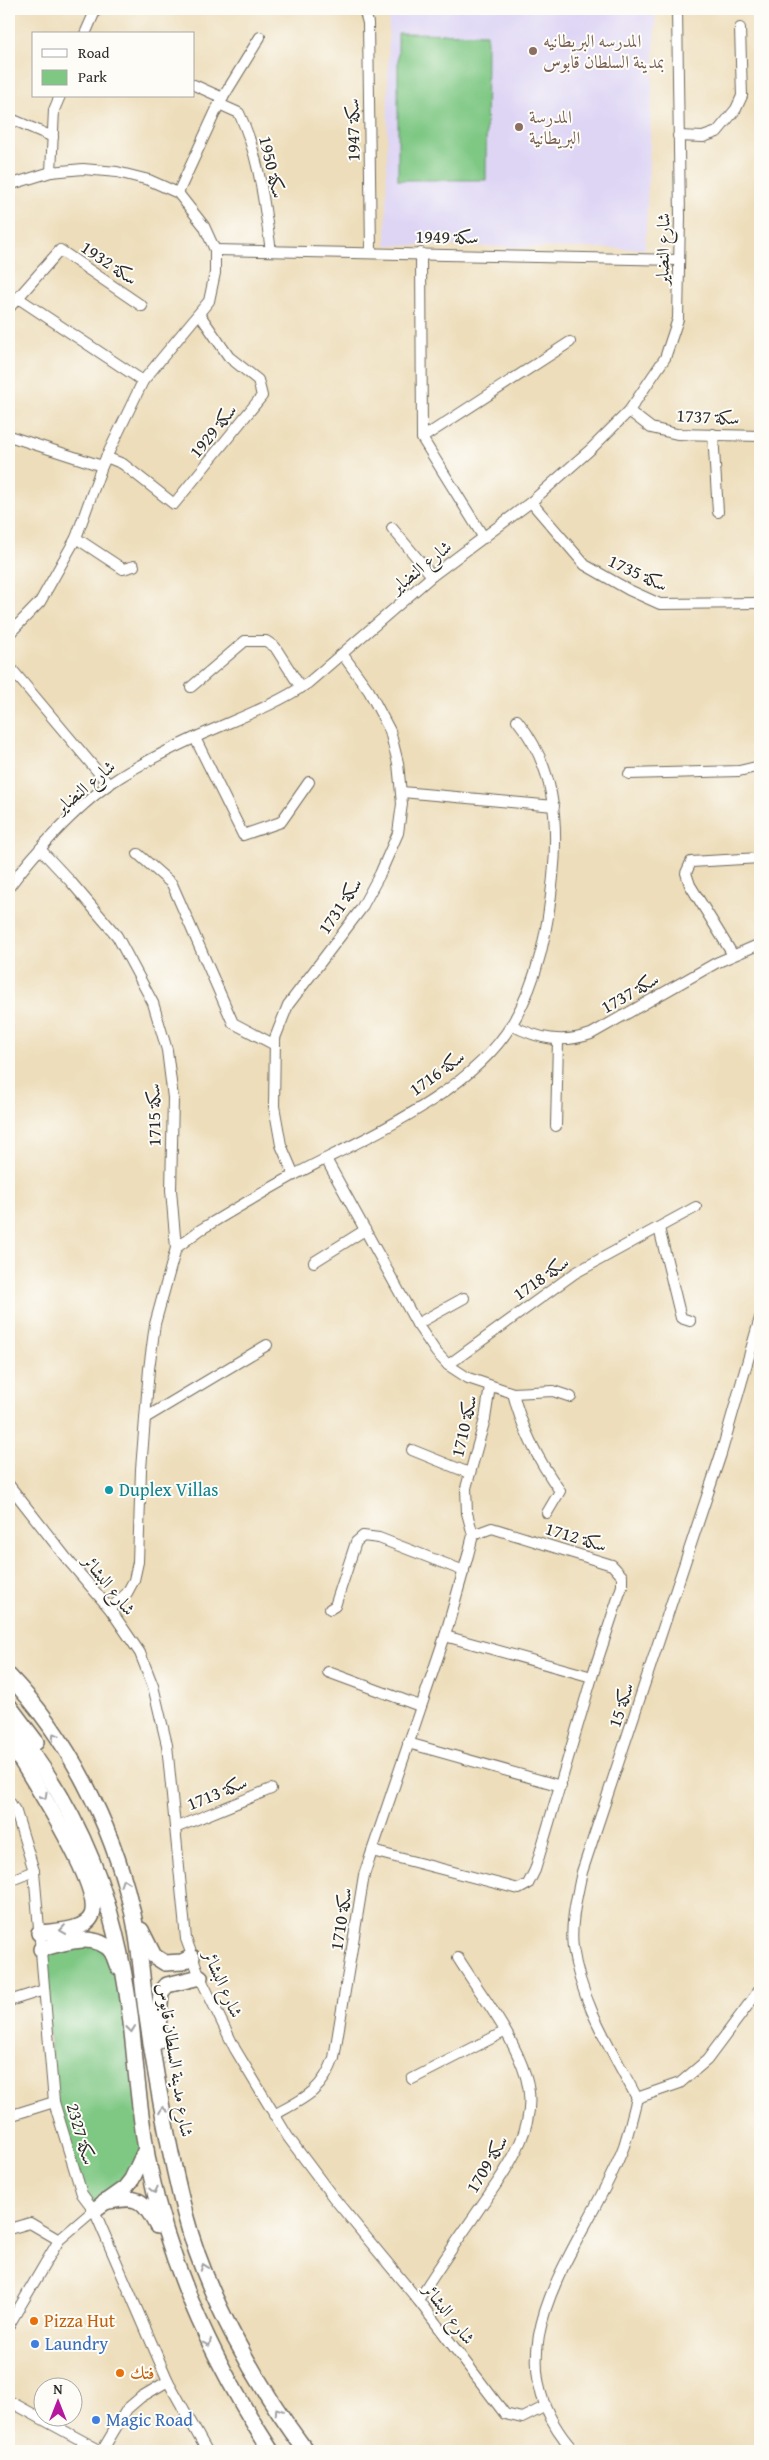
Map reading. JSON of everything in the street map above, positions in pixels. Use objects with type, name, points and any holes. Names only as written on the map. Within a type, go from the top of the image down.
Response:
[{"type":"main road","name":"شارع مدينة السلطان قابوس","points":[[9,1676],[43,1717],[77,1770],[104,1826],[132,1908],[142,1964],[146,2009],[171,2153],[186,2217],[212,2290],[236,2340],[262,2386],[306,2451]]},
{"type":"main road","points":[[9,1706],[58,1776],[88,1836],[91,1856]]},
{"type":"main road","points":[[9,1724],[57,1789],[91,1856],[115,1926],[126,1993],[146,2149],[158,2205],[181,2277]]},
{"type":"main road","points":[[9,1741],[43,1793],[72,1846],[92,1902],[92,1915],[84,1923],[71,1929],[39,1933]]},
{"type":"main road","points":[[132,1908],[154,1956],[165,1964],[182,1962],[192,1957]]},
{"type":"main road","points":[[41,1949],[81,1940],[100,1943],[111,1952],[126,1993]]},
{"type":"main road","points":[[156,2066],[162,1992],[166,1985],[200,1977]]},
{"type":"main road","points":[[99,2206],[126,2188],[146,2149]]},
{"type":"main road","points":[[99,2206],[127,2198],[137,2200],[147,2206],[181,2277],[213,2353],[240,2403],[270,2451]]},
{"type":"street","points":[[86,32],[96,9]]},
{"type":"street","name":"سكة 1947","points":[[364,9],[368,23],[371,252]]},
{"type":"street","name":"شارع النضاير","points":[[9,887],[40,849],[109,785],[129,772],[195,738],[258,712],[301,688],[344,655],[432,576],[531,502],[591,449],[629,411],[665,358],[678,319],[680,217],[677,9]]},
{"type":"street","points":[[678,136],[704,137],[717,132],[736,109],[742,96],[740,28]]},
{"type":"street","points":[[178,193],[221,101],[260,37]]},
{"type":"street","name":"سكة 1950","points":[[195,86],[239,113],[260,172],[271,251]]},
{"type":"street","points":[[51,172],[54,110],[59,98]]},
{"type":"street","points":[[9,118],[53,137]]},
{"type":"street","points":[[9,185],[51,172],[83,169],[117,172],[148,180],[178,193],[204,226],[215,250],[215,273],[209,301],[200,315],[168,349],[143,381],[104,461],[76,538],[40,602],[9,634]]},
{"type":"street","name":"سكة 1932","points":[[9,308],[60,250],[142,306]]},
{"type":"street","name":"سكة 1949","points":[[215,250],[678,260]]},
{"type":"street","points":[[421,253],[422,438],[484,538]]},
{"type":"street","points":[[18,298],[143,381]]},
{"type":"street","name":"سكة 1929","points":[[104,461],[123,464],[174,504],[262,396],[258,380],[229,357],[200,315]]},
{"type":"street","points":[[422,438],[570,342]]},
{"type":"street","name":"سكة 1737","points":[[629,411],[651,428],[677,434],[760,436]]},
{"type":"street","points":[[713,434],[718,512]]},
{"type":"street","points":[[9,436],[104,461]]},
{"type":"street","name":"سكة 1735","points":[[531,502],[586,565],[629,590],[660,604],[760,603]]},
{"type":"street","points":[[392,528],[432,576]]},
{"type":"street","points":[[76,538],[123,569],[134,566]]},
{"type":"street","points":[[191,687],[245,640],[266,640],[275,647],[301,688]]},
{"type":"street","name":"سكة 1731","points":[[294,1176],[281,1145],[274,1106],[275,1038],[288,1005],[361,909],[380,874],[398,833],[402,792],[390,731],[370,691],[344,655]]},
{"type":"street","points":[[9,666],[109,785]]},
{"type":"street","name":"سكة 1716","points":[[176,1248],[200,1230],[432,1100],[467,1074],[493,1049],[511,1025],[536,971],[549,918],[556,854],[554,806],[544,764],[530,735],[517,720]]},
{"type":"street","points":[[195,738],[242,835],[281,822],[309,782]]},
{"type":"street","points":[[629,774],[740,770],[760,766]]},
{"type":"street","points":[[402,792],[554,806]]},
{"type":"street","name":"سكة 1715","points":[[40,849],[72,882],[117,936],[154,1003],[167,1050],[173,1098],[171,1190],[176,1248],[155,1324],[145,1418],[138,1562],[134,1580],[127,1592],[110,1609]]},
{"type":"street","points":[[138,854],[172,884],[233,1023],[275,1045]]},
{"type":"street","points":[[733,955],[690,885],[686,873],[691,862],[760,858]]},
{"type":"street","name":"سكة 1737","points":[[511,1025],[532,1035],[558,1041],[575,1039],[591,1034],[733,955],[760,944]]},
{"type":"street","points":[[556,1126],[558,1041]]},
{"type":"street","points":[[326,1159],[417,1324],[436,1352],[448,1365],[468,1378],[513,1393],[553,1391],[571,1397]]},
{"type":"street","name":"سكة 1718","points":[[448,1365],[575,1273],[696,1207]]},
{"type":"street","points":[[658,1228],[680,1318],[690,1321]]},
{"type":"street","points":[[314,1262],[366,1230]]},
{"type":"street","points":[[417,1324],[464,1298]]},
{"type":"street","name":"سكة 15","points":[[637,2098],[589,2008],[573,1947],[574,1908],[582,1872],[721,1454],[760,1318]]},
{"type":"street","points":[[145,1418],[267,1345]]},
{"type":"street","name":"سكة 1710","points":[[274,2115],[311,2094],[328,2075],[334,2058],[364,1876],[445,1636],[464,1571],[472,1535],[465,1501],[470,1473],[485,1419],[490,1386]]},
{"type":"street","points":[[513,1393],[518,1416],[529,1442],[542,1466],[560,1491],[547,1513]]},
{"type":"street","name":"سكة 1710","points":[[412,1450],[470,1473]]},
{"type":"street","name":"شارع البشائر","points":[[9,1485],[66,1559],[110,1609],[140,1652],[152,1686],[167,1745],[186,1939],[200,1977],[235,2049],[274,2115],[333,2197],[418,2300],[505,2414],[522,2418],[544,2407]]},
{"type":"street","name":"سكة 1712","points":[[372,1851],[518,1889],[528,1884],[535,1870],[592,1677],[622,1586],[622,1576],[612,1565],[492,1528],[472,1535]]},
{"type":"street","points":[[330,1609],[335,1606],[356,1542],[363,1536],[379,1538],[464,1571]]},
{"type":"street","points":[[445,1636],[592,1677]]},
{"type":"street","points":[[328,1672],[420,1706]]},
{"type":"street","points":[[408,1743],[561,1786]]},
{"type":"street","name":"سكة 1713","points":[[176,1828],[271,1789]]},
{"type":"street","name":"سكة 2327","points":[[9,1801],[16,1812],[34,1871],[54,2102],[82,2194],[99,2206],[168,2381],[207,2451]]},
{"type":"street","points":[[9,1881],[34,1871]]},
{"type":"street","name":"سكة 1709","points":[[418,2300],[515,2155],[523,2135],[530,2101],[526,2077],[504,2032],[458,1958]]},
{"type":"street","points":[[574,2451],[562,2438],[544,2407],[535,2375],[535,2346],[543,2314],[558,2278],[623,2146],[637,2098],[680,2083],[707,2060],[760,1989]]},
{"type":"street","points":[[9,2000],[44,1990]]},
{"type":"street","points":[[412,2079],[504,2032]]},
{"type":"street","points":[[9,2116],[54,2102]]},
{"type":"street","points":[[9,2325],[59,2240],[99,2206]]},
{"type":"street","points":[[9,2229],[30,2223],[59,2240]]},
{"type":"street","points":[[9,2401],[101,2451],[127,2409],[141,2397],[168,2381]]},
{"type":"shaded area","name":"المدرسة البريطانية","points":[[389,9],[656,9],[645,249],[386,245]]},
{"type":"green space","points":[[398,33],[487,34],[486,180],[398,180]]},
{"type":"green space","points":[[99,1944],[117,1967],[144,2149],[131,2178],[94,2209],[83,2194],[55,2102],[42,1950]]},
{"type":"place","name":"المدرسه البريطانيه بمدينة السلطان قابوس","points":[[533,51]]},
{"type":"place","name":"المدرسة البريطانية","points":[[519,127]]},
{"type":"place","name":"Duplex Villas","points":[[109,1490]]},
{"type":"place","name":"Pizza Hut","points":[[34,2321]]},
{"type":"place","name":"Laundry","points":[[35,2344]]},
{"type":"place","name":"فتك","points":[[120,2373]]},
{"type":"place","name":"Magic Road","points":[[96,2420]]}]
